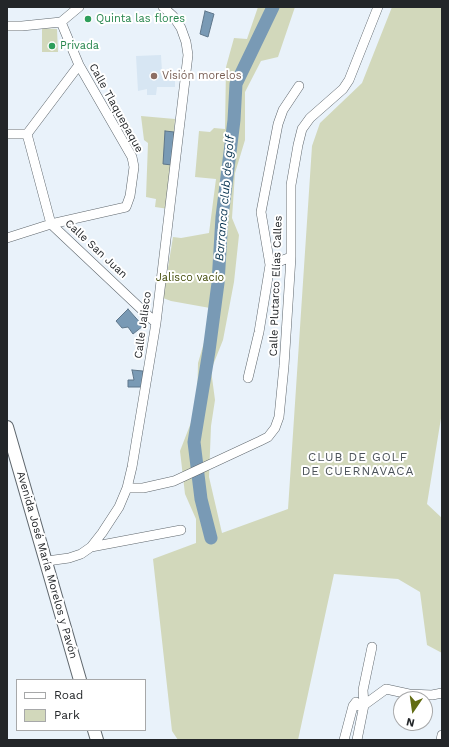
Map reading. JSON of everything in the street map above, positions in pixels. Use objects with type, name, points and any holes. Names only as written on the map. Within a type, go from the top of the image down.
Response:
[{"type":"main road","name":"Avenida José María Morelos y Pavón","points":[[7,427],[11,456],[46,561],[80,679]]},
{"type":"street","points":[[7,26],[61,22],[79,7]]},
{"type":"street","name":"Calle Jalisco","points":[[46,561],[70,558],[81,554],[91,547],[119,507],[127,488],[132,466],[156,323],[188,55],[186,42],[181,28],[173,16],[163,7]]},
{"type":"street","name":"Calle Plutarco Elías Calles","points":[[127,488],[143,488],[174,481],[268,437],[275,428],[279,418],[284,366],[291,257],[291,185],[298,145],[302,129],[310,118],[343,89],[349,80],[378,7]]},
{"type":"street","name":"Calle Tlaquepaque","points":[[51,224],[126,207],[130,196],[134,168],[132,157],[128,148],[79,65],[61,22]]},
{"type":"street","points":[[7,134],[27,134],[79,65]]},
{"type":"street","points":[[248,378],[259,332],[270,265],[261,212],[278,124],[283,110],[299,86]]},
{"type":"street","name":"Calle San Juan","points":[[27,134],[51,224],[156,323]]},
{"type":"street","points":[[7,238],[51,224]]},
{"type":"street","points":[[270,265],[291,257]]},
{"type":"street","points":[[91,547],[181,530]]},
{"type":"street","points":[[357,740],[364,705],[363,690],[372,647]]},
{"type":"street","points":[[353,706],[364,705],[386,689],[409,694],[432,695],[442,693]]},
{"type":"street","points":[[344,740],[353,706],[363,690]]},
{"type":"street","points":[[441,740],[442,735]]},
{"type":"shaded area","name":"Visión morelos","points":[[161,55],[162,72],[170,72],[170,81],[175,80],[175,87],[157,87],[156,95],[147,95],[147,89],[138,91],[136,56]]},
{"type":"green space","name":"Jalisco vacío","points":[[258,7],[295,7],[278,57],[261,61],[245,92],[245,140],[235,173],[232,218],[239,235],[234,282],[223,340],[211,370],[215,400],[211,426],[209,477],[222,533],[288,509],[312,146],[320,123],[362,83],[392,7],[442,7],[442,412],[427,504],[442,518],[442,653],[427,645],[420,592],[398,579],[334,574],[298,740],[178,740],[172,731],[153,559],[196,543],[196,519],[185,494],[180,451],[197,407],[198,363],[213,312],[210,308],[171,301],[163,298],[173,237],[181,238],[209,233],[216,179],[195,177],[199,131],[210,132],[214,128],[225,129],[226,67],[234,38],[247,39]]},
{"type":"green space","points":[[42,28],[57,29],[58,52],[42,52]]},
{"type":"green space","points":[[141,116],[175,119],[169,209],[155,207],[156,199],[146,197],[148,143],[144,140]]},
{"type":"water","points":[[205,11],[214,14],[208,37],[200,34]]},
{"type":"water","points":[[165,131],[174,132],[172,165],[163,164]]},
{"type":"water","points":[[128,309],[143,326],[133,334],[128,327],[122,328],[116,321]]},
{"type":"water","points":[[132,370],[143,371],[142,387],[128,387],[128,380],[134,380]]},
{"type":"waterway","name":"Barranca club de golf","points":[[211,538],[201,499],[194,442],[209,351],[218,283],[222,217],[234,120],[236,84],[273,7]]},
{"type":"place","name":"Quinta las flores","points":[[88,19]]},
{"type":"place","name":"Privada","points":[[52,46]]},
{"type":"place","name":"Visión morelos","points":[[154,76]]},
{"type":"district","name":"CLUB DE GOLF DE CUERNAVACA","points":[[358,464]]}]
